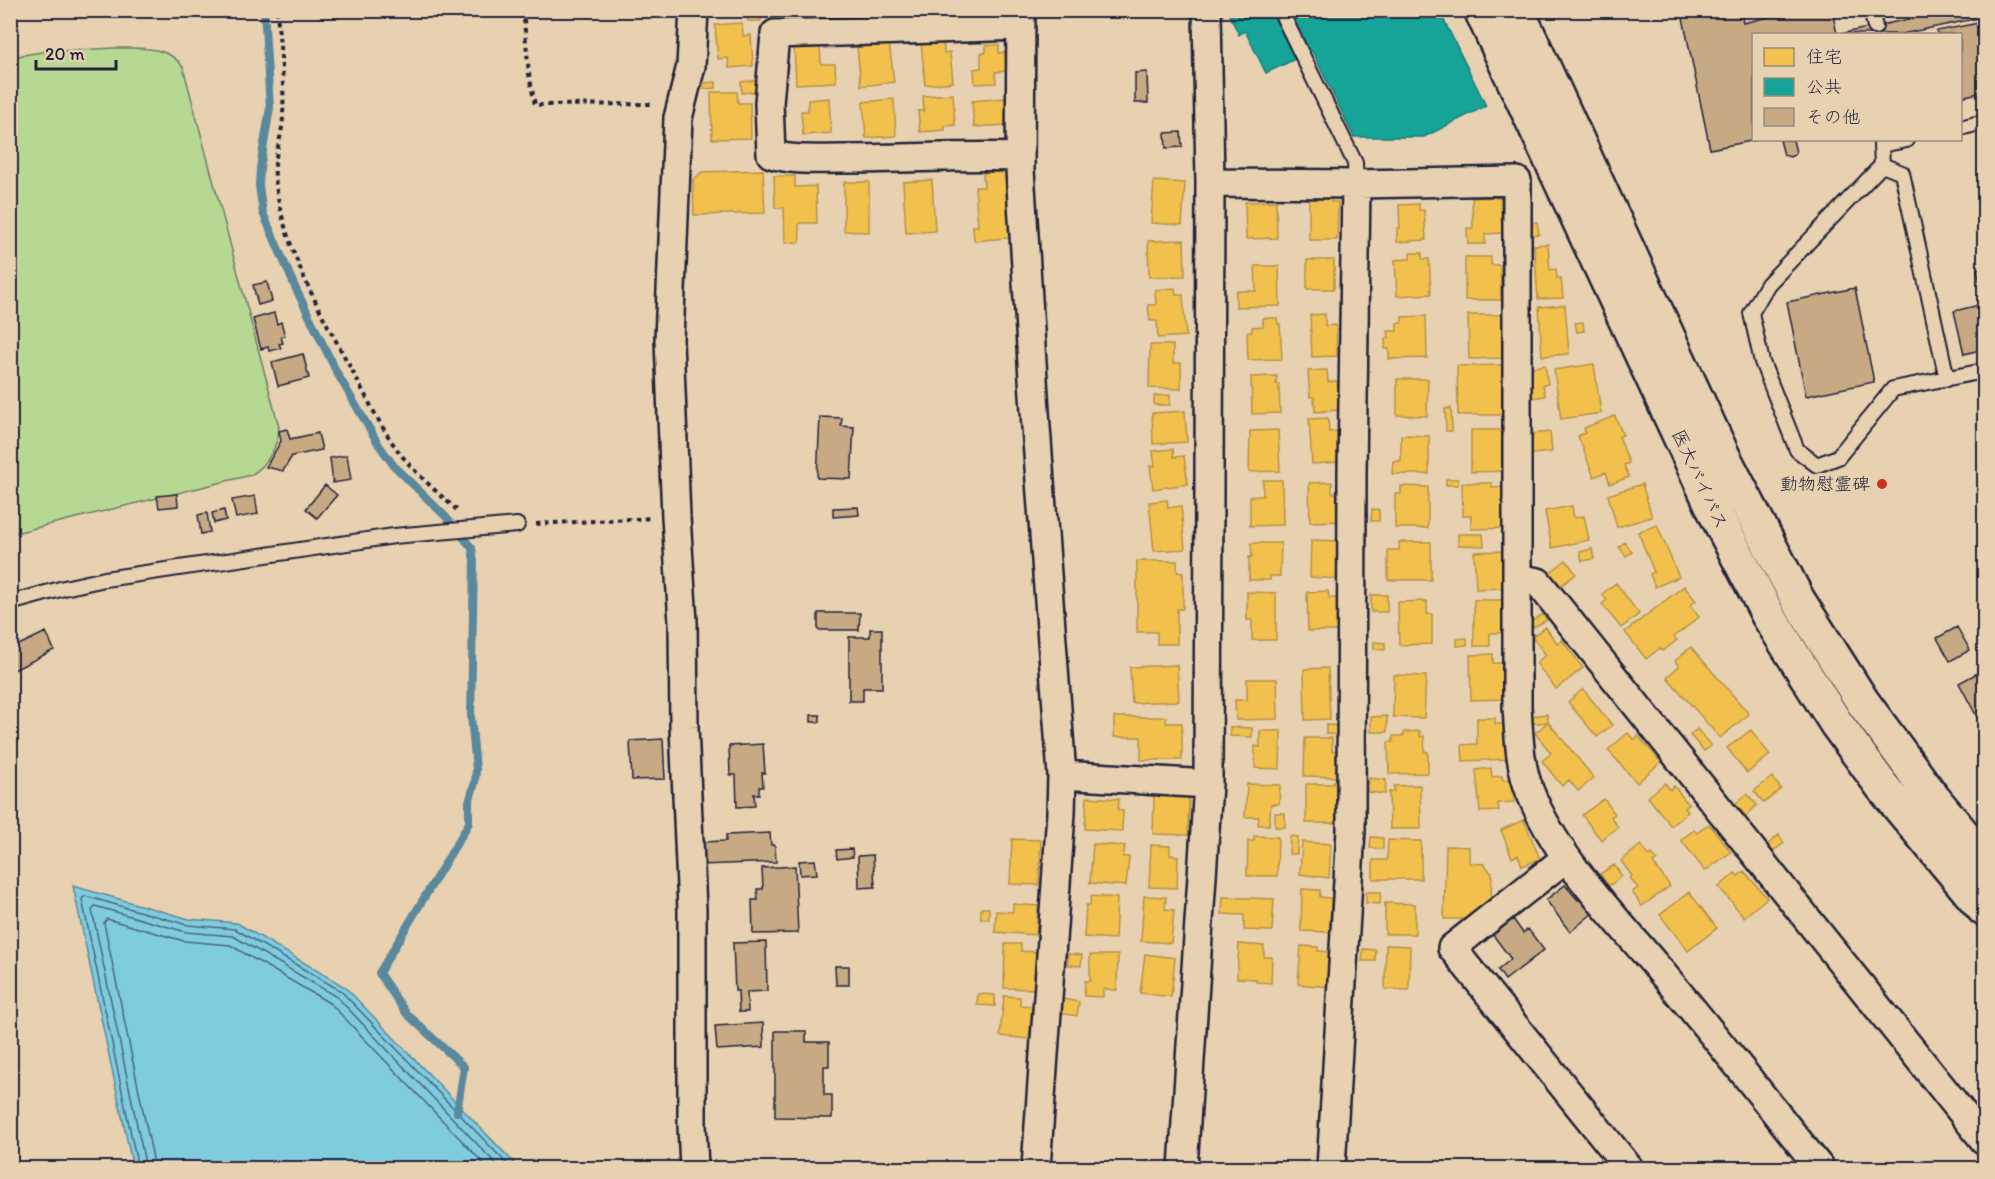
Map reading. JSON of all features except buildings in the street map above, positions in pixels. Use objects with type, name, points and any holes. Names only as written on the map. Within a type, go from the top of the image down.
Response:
[{"type":"main road","name":"医大バイパス","points":[[1481,10],[1719,518],[1768,615],[1836,723],[1875,777],[1984,909]]},
{"type":"main road","name":"医大バイパス","points":[[1517,10],[1724,456],[1797,600],[1862,701],[1933,798],[1984,860]]},
{"type":"street","points":[[694,10],[692,66],[678,118],[669,340],[683,622],[684,727],[692,910],[694,1168]]},
{"type":"street","points":[[1183,1168],[1208,784],[1210,183],[1207,10]]},
{"type":"street","points":[[1020,157],[983,155],[841,159],[784,158],[771,154],[769,103],[775,34],[904,20],[1021,18],[1020,157],[1036,428],[1062,775],[1036,1168]]},
{"type":"street","points":[[1210,183],[1356,184],[1517,181],[1517,707],[1520,758],[1533,798],[1545,824],[1566,858],[1716,1038],[1820,1168]]},
{"type":"street","points":[[1331,1168],[1351,830],[1356,184]]},
{"type":"street","points":[[1517,578],[1538,582],[1984,1140]]},
{"type":"street","points":[[1062,775],[1208,784]]},
{"type":"street","points":[[1566,858],[1452,948],[1629,1168]]},
{"type":"lane","points":[[1280,10],[1355,163],[1356,184]]},
{"type":"lane","points":[[1871,10],[1875,27]]},
{"type":"lane","points":[[1962,128],[1984,122]]},
{"type":"lane","points":[[1899,141],[1881,145],[1882,165],[1768,284],[1750,313],[1762,362],[1797,450],[1816,465],[1838,457],[1893,388],[1984,371]]},
{"type":"lane","points":[[1882,165],[1902,173],[1947,379]]},
{"type":"lane","points":[[10,603],[116,577],[394,536],[517,525]]},
{"type":"path","points":[[277,10],[284,104],[274,173],[284,223],[300,268],[330,331],[395,447],[462,514]]},
{"type":"path","points":[[523,10],[529,74],[535,105],[682,104]]},
{"type":"path","points":[[517,525],[676,517]]},
{"type":"green space","points":[[143,48],[161,51],[177,60],[183,67],[279,427],[278,434],[267,460],[251,475],[11,534],[11,57],[42,52]]},
{"type":"water","points":[[73,886],[189,919],[237,923],[345,987],[519,1168],[133,1168]]},
{"type":"waterway","points":[[264,10],[270,108],[260,168],[259,186],[263,213],[295,287],[337,373],[379,445],[394,466],[445,516],[472,548],[474,561],[471,716],[476,770],[475,783],[469,802],[469,823],[379,973],[406,1013],[464,1067],[457,1112]]},
{"type":"place","name":"動物慰霊碑","points":[[1882,484]]}]
